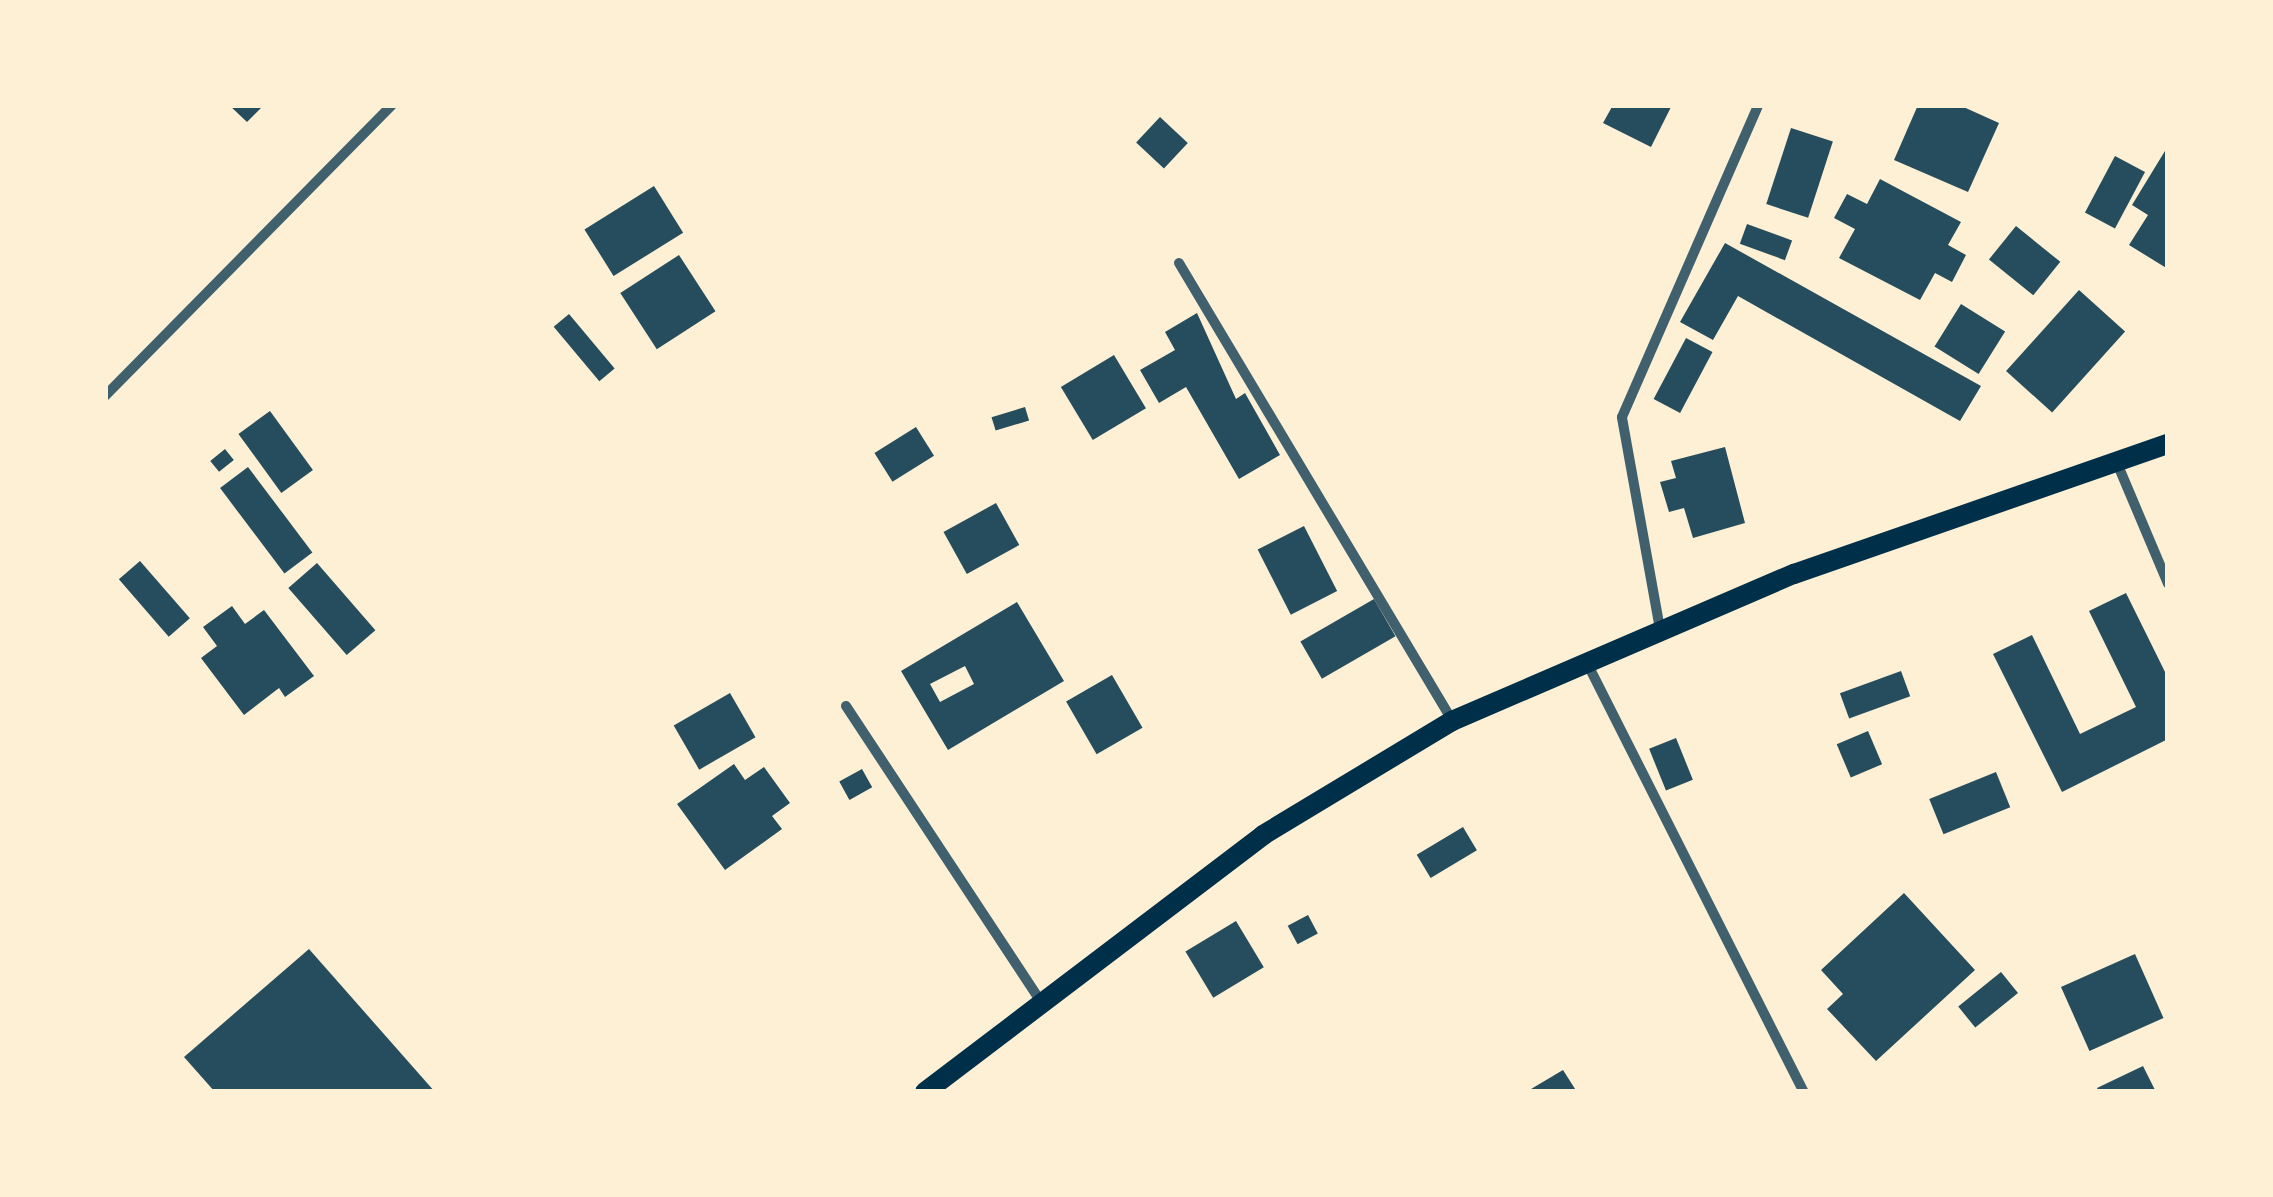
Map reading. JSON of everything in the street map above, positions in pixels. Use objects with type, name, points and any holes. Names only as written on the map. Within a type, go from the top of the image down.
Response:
[{"type":"main road","points":[[925,1092],[1263,835],[1452,721],[1586,660],[1794,574],[2168,444]]},
{"type":"street","points":[[105,396],[392,105]]},
{"type":"street","points":[[1660,629],[1622,416],[1758,105]]},
{"type":"street","points":[[1179,263],[1452,721]]},
{"type":"street","points":[[2117,463],[2168,584]]},
{"type":"street","points":[[1586,660],[1804,1092]]},
{"type":"street","points":[[846,706],[1042,1004]]},
{"type":"building","points":[[229,105],[264,105],[247,122]]},
{"type":"building","points":[[1613,105],[1672,105],[1651,147],[1603,123]]},
{"type":"building","points":[[1918,105],[1959,105],[1999,123],[1968,192],[1894,160]]},
{"type":"building","points":[[1160,117],[1188,143],[1164,169],[1136,143]]},
{"type":"building","points":[[1791,128],[1833,142],[1808,218],[1766,204]]},
{"type":"building","points":[[2168,146],[2168,269],[2129,245],[2148,215],[2132,205]]},
{"type":"building","points":[[2115,156],[2145,172],[2115,228],[2085,213]]},
{"type":"building","points":[[1880,179],[1961,222],[1948,245],[1966,255],[1952,282],[1935,273],[1920,300],[1839,258],[1855,229],[1834,218],[1847,194],[1867,204]]},
{"type":"building","points":[[654,186],[683,233],[614,276],[584,229]]},
{"type":"building","points":[[1747,224],[1792,240],[1785,260],[1740,244]]},
{"type":"building","points":[[2016,226],[2060,262],[2033,295],[1989,259]]},
{"type":"building","points":[[1725,243],[1981,386],[1960,421],[1738,296],[1713,340],[1680,322]]},
{"type":"building","points":[[679,255],[715,311],[657,349],[620,293]]},
{"type":"building","points":[[2079,290],[2125,331],[2052,412],[2006,371]]},
{"type":"building","points":[[1961,304],[2005,332],[1979,374],[1935,346]]},
{"type":"building","points":[[1197,313],[1236,399],[1245,393],[1280,455],[1239,479],[1186,387],[1159,403],[1140,370],[1175,350],[1165,332]]},
{"type":"building","points":[[569,314],[615,368],[599,381],[554,327]]},
{"type":"building","points":[[1686,338],[1712,352],[1680,413],[1654,399]]},
{"type":"building","points":[[1114,355],[1146,408],[1093,440],[1061,387]]},
{"type":"building","points":[[1025,407],[1029,420],[996,431],[992,417]]},
{"type":"building","points":[[270,411],[313,470],[281,493],[238,434]]},
{"type":"building","points":[[916,427],[934,456],[892,482],[874,453]]},
{"type":"building","points":[[1725,447],[1745,523],[1693,538],[1684,508],[1669,512],[1660,482],[1676,478],[1671,461]]},
{"type":"building","points":[[225,449],[234,460],[219,472],[210,461]]},
{"type":"building","points":[[248,467],[312,552],[284,574],[220,488]]},
{"type":"building","points":[[996,503],[1019,545],[967,574],[944,532]]},
{"type":"building","points":[[1304,526],[1337,591],[1291,615],[1258,550]]},
{"type":"building","points":[[140,561],[190,618],[169,637],[119,579]]},
{"type":"building","points":[[317,563],[375,630],[347,655],[288,588]]},
{"type":"building","points":[[2126,593],[2168,678],[2168,739],[2062,792],[1993,654],[2032,635],[2080,734],[2136,707],[2089,611]]},
{"type":"building","points":[[1374,599],[1396,636],[1322,679],[1300,642]]},
{"type":"building","points":[[1017,602],[1064,681],[948,750],[901,671]],"holes":[[[965,666],[974,684],[940,702],[930,684]]]},
{"type":"building","points":[[232,606],[245,624],[264,610],[314,676],[285,697],[279,688],[244,715],[201,658],[217,646],[203,627]]},
{"type":"building","points":[[1901,671],[1910,696],[1849,719],[1840,693]]},
{"type":"building","points":[[1112,675],[1142,728],[1097,754],[1066,702]]},
{"type":"building","points":[[730,693],[756,737],[699,770],[674,726]]},
{"type":"building","points":[[1868,731],[1882,764],[1851,777],[1837,744]]},
{"type":"building","points":[[1676,738],[1693,780],[1666,791],[1649,749]]},
{"type":"building","points":[[734,764],[745,780],[764,767],[790,803],[772,816],[782,829],[725,870],[677,804]]},
{"type":"building","points":[[862,769],[872,787],[849,800],[839,782]]},
{"type":"building","points":[[1996,772],[2010,807],[1943,834],[1929,799]]},
{"type":"building","points":[[1463,827],[1477,850],[1431,878],[1417,855]]},
{"type":"building","points":[[1904,893],[1975,970],[1876,1061],[1827,1009],[1843,994],[1821,970]]},
{"type":"building","points":[[1308,915],[1318,934],[1298,944],[1288,926]]},
{"type":"building","points":[[1236,921],[1264,967],[1213,998],[1185,951]]},
{"type":"building","points":[[309,949],[435,1092],[215,1092],[184,1057]]},
{"type":"building","points":[[2135,954],[2163,1018],[2089,1051],[2061,987]]},
{"type":"building","points":[[2001,972],[2018,993],[1975,1028],[1958,1007]]},
{"type":"building","points":[[2143,1066],[2156,1092],[2099,1092],[2097,1088]]},
{"type":"building","points":[[1563,1070],[1577,1092],[1526,1092]]}]
